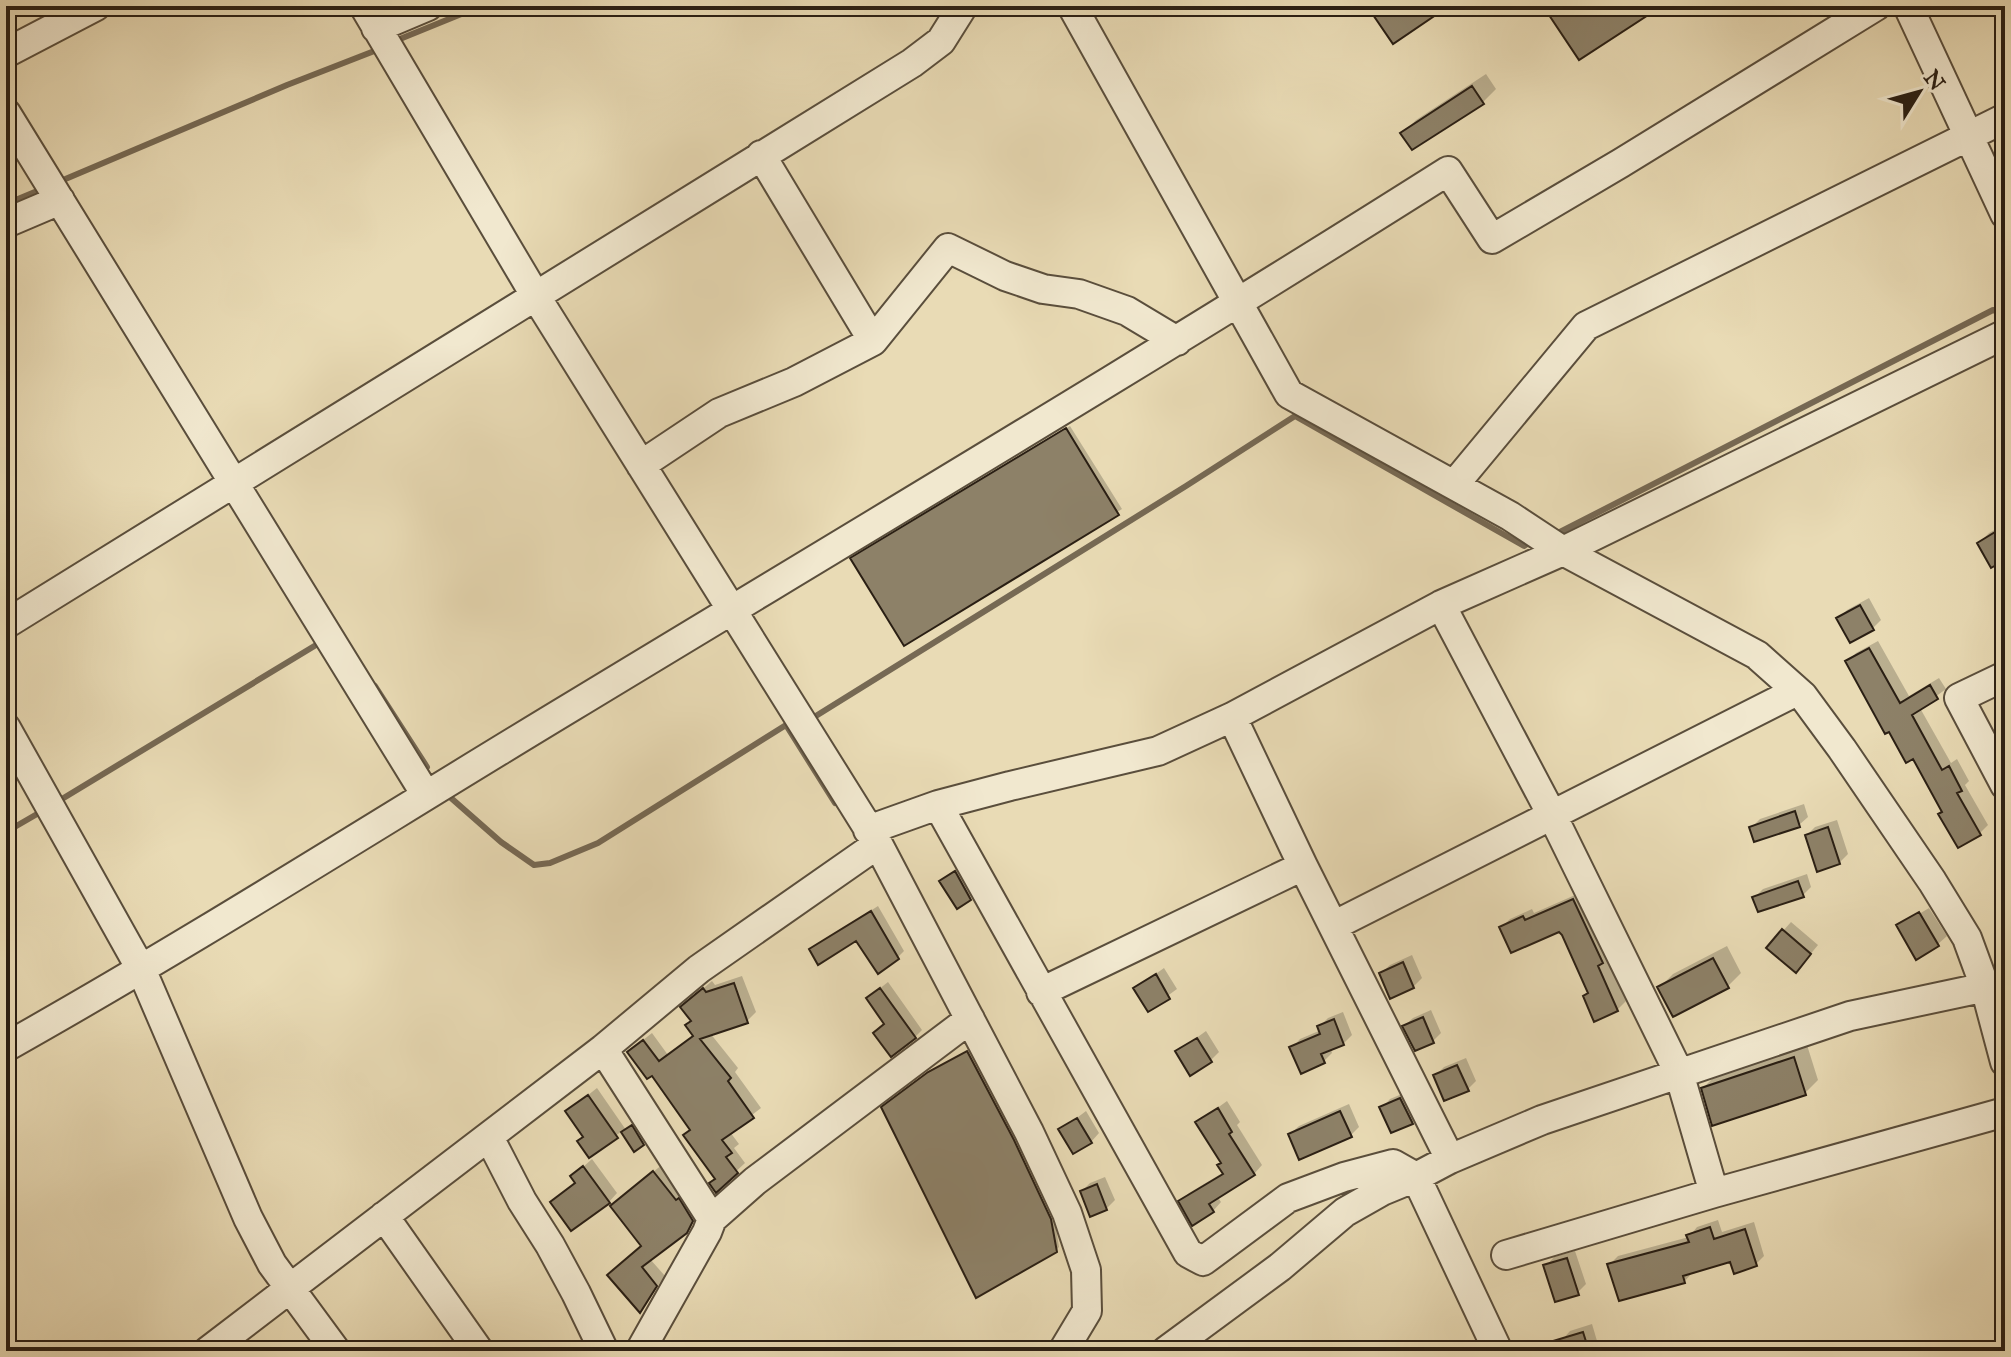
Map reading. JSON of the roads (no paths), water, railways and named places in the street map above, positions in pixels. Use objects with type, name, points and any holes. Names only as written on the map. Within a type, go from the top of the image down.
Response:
[{"type":"street","points":[[6,53],[96,6]]},
{"type":"street","points":[[428,6],[378,31],[535,295],[873,837],[964,1024],[1050,1174],[1086,1270],[1087,1311],[1063,1351]]},
{"type":"street","points":[[6,624],[912,63],[941,41],[963,6]]},
{"type":"street","points":[[1072,6],[1289,394],[1454,485],[1563,551],[1757,655],[1797,691],[1842,749],[1932,881],[1995,985],[2005,1062]]},
{"type":"street","points":[[6,1047],[142,971],[426,795],[1239,304],[1448,171],[1492,239],[1876,6]]},
{"type":"street","points":[[1908,6],[2005,214]]},
{"type":"street","points":[[6,113],[426,795]]},
{"type":"street","points":[[1454,485],[1586,326],[2005,118]]},
{"type":"street","points":[[761,155],[873,341]]},
{"type":"street","points":[[6,223],[54,190]]},
{"type":"street","points":[[641,465],[719,413],[794,382],[873,341],[948,248],[1005,276],[1043,289],[1079,294],[1127,311],[1177,341]]},
{"type":"street","points":[[208,1351],[603,1049],[699,969],[873,837],[938,805],[1158,751],[1232,717],[1441,605],[1563,551],[2005,334]]},
{"type":"street","points":[[1441,605],[1553,817],[1679,1073],[1714,1193]]},
{"type":"street","points":[[2005,676],[1959,698],[2005,785]]},
{"type":"street","points":[[1335,925],[1797,691]]},
{"type":"street","points":[[1232,717],[1450,1159]]},
{"type":"street","points":[[6,728],[142,971],[248,1218],[272,1264],[336,1351]]},
{"type":"street","points":[[938,805],[1188,1253],[1203,1261],[1288,1198],[1344,1177],[1393,1164],[1416,1177],[1498,1351]]},
{"type":"street","points":[[1041,992],[1303,866]]},
{"type":"street","points":[[1166,1351],[1280,1267],[1345,1212],[1450,1159],[1542,1120],[1850,1016],[1995,985]]},
{"type":"street","points":[[640,1351],[712,1219],[755,1181],[964,1024]]},
{"type":"street","points":[[603,1049],[712,1219]]},
{"type":"street","points":[[1506,1255],[2005,1112]]},
{"type":"street","points":[[489,1137],[522,1201],[563,1269],[604,1351]]},
{"type":"street","points":[[384,1216],[479,1351]]},
{"type":"waterway","points":[[395,41],[481,6]]},
{"type":"waterway","points":[[56,183],[382,48]]},
{"type":"waterway","points":[[6,204],[42,189]]},
{"type":"waterway","points":[[1556,534],[1993,310],[2000,312]]},
{"type":"waterway","points":[[811,719],[1295,416],[1524,546],[1530,542]]},
{"type":"waterway","points":[[57,802],[321,642]]},
{"type":"waterway","points":[[375,686],[427,767]]},
{"type":"waterway","points":[[451,798],[501,842],[534,865],[550,863],[598,843],[786,725],[835,803]]},
{"type":"waterway","points":[[6,832],[44,810]]}]
